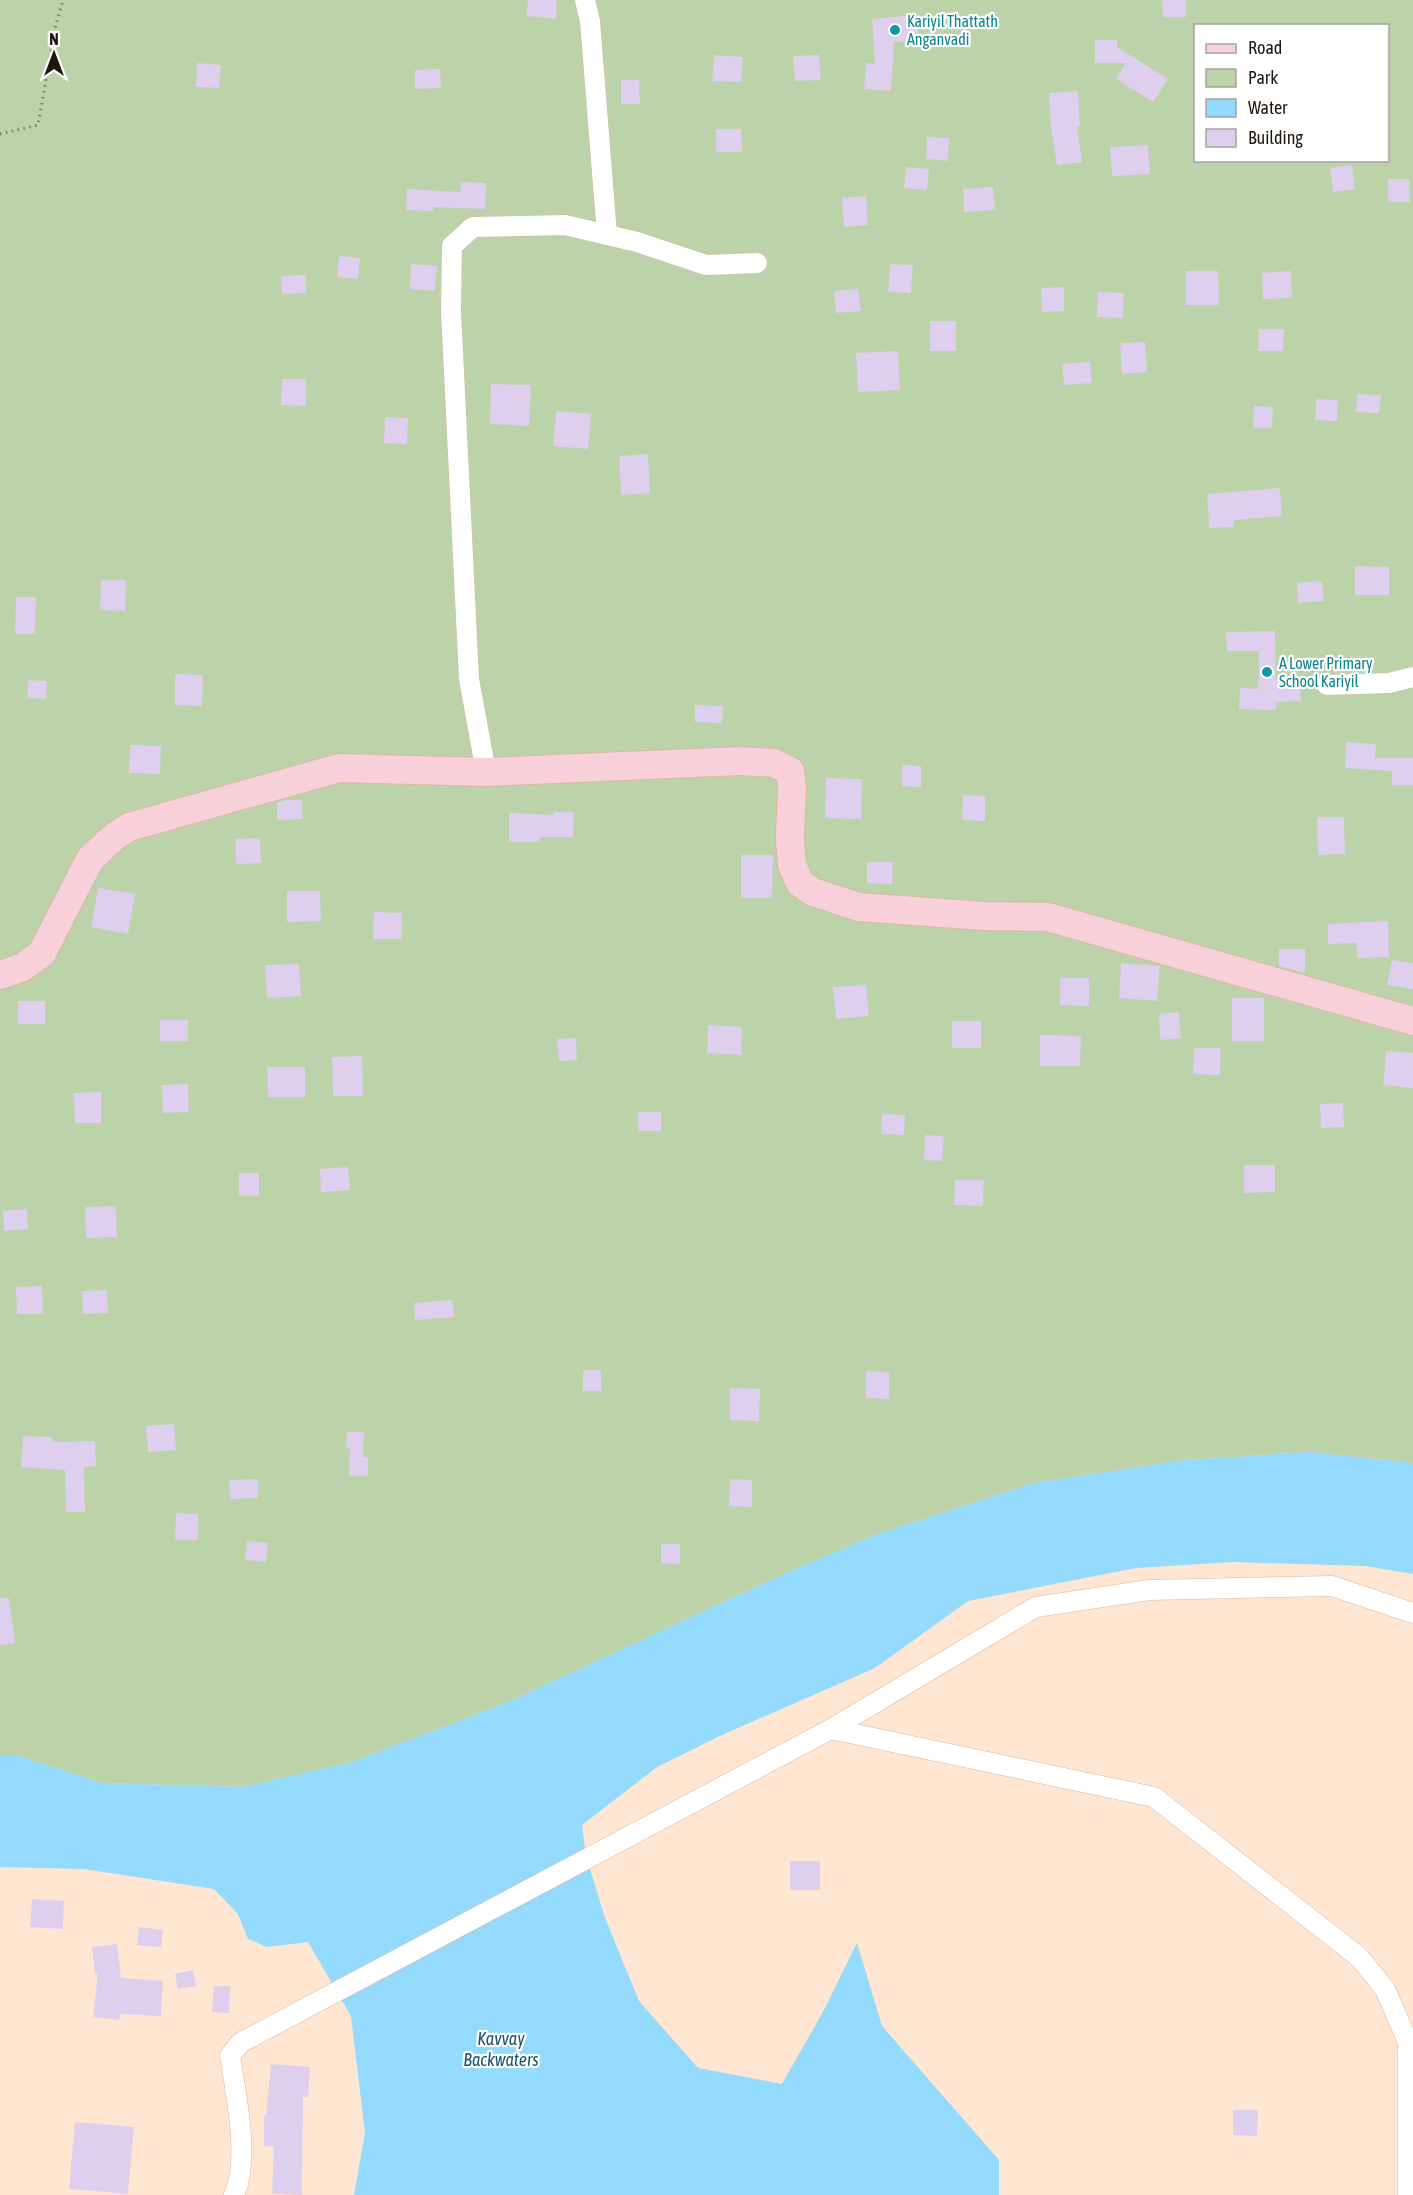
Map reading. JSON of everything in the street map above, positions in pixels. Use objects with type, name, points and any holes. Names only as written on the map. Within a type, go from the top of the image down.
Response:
[{"type":"street","points":[[585,0],[590,21],[607,235]]},
{"type":"street","points":[[486,772],[469,679],[451,311],[452,246],[473,227],[565,225],[637,242],[706,266],[757,262]]},
{"type":"street","points":[[1327,685],[1389,683],[1413,677]]},
{"type":"street","points":[[0,975],[23,967],[42,953],[90,859],[115,836],[129,827],[339,768],[486,772],[740,761],[774,763],[790,771],[792,865],[800,883],[813,892],[859,907],[984,916],[1048,917],[1413,1021]]},
{"type":"street","points":[[234,2195],[242,2162],[236,2091],[230,2056],[240,2043],[300,2009],[831,1730],[1036,1607],[1149,1590],[1332,1586],[1413,1613]]},
{"type":"street","points":[[831,1730],[1154,1797],[1359,1957],[1385,1989],[1408,2042],[1408,2195]]},
{"type":"path","points":[[0,134],[38,125],[56,24],[63,0]]},
{"type":"green space","points":[[0,0],[1413,0],[1413,1463],[1310,1452],[1185,1460],[1034,1483],[872,1536],[777,1577],[513,1700],[352,1762],[243,1787],[102,1783],[18,1756],[0,1756]]},
{"type":"water","name":"Kavvay Backwaters","points":[[1310,1452],[1413,1463],[1413,1574],[1365,1566],[1233,1562],[1136,1568],[968,1601],[875,1668],[724,1734],[657,1767],[582,1825],[586,1856],[605,1918],[639,2001],[698,2068],[782,2084],[824,2010],[857,1943],[882,2026],[999,2160],[999,2195],[354,2195],[365,2133],[351,2016],[308,1942],[267,1947],[248,1939],[238,1914],[214,1889],[84,1869],[0,1867],[0,1756],[18,1756],[102,1783],[243,1787],[352,1762],[513,1700],[777,1577],[872,1536],[1034,1483],[1185,1460]]},
{"type":"building","points":[[528,0],[557,0],[556,19],[526,16]]},
{"type":"building","points":[[1162,0],[1186,0],[1186,17],[1163,17]]},
{"type":"building","points":[[917,15],[919,41],[894,42],[891,91],[864,89],[866,63],[875,64],[872,19]]},
{"type":"building","points":[[1095,40],[1117,40],[1117,47],[1168,79],[1153,102],[1116,79],[1126,63],[1095,63]]},
{"type":"building","points":[[714,55],[743,57],[741,82],[712,81]]},
{"type":"building","points":[[819,55],[821,80],[795,81],[793,56]]},
{"type":"building","points":[[197,63],[221,65],[219,88],[196,87]]},
{"type":"building","points":[[440,69],[441,88],[415,89],[415,70]]},
{"type":"building","points":[[621,80],[639,80],[640,104],[621,104]]},
{"type":"building","points":[[1078,91],[1080,126],[1077,126],[1082,162],[1057,165],[1051,128],[1049,93]]},
{"type":"building","points":[[716,129],[741,129],[742,152],[716,152]]},
{"type":"building","points":[[927,137],[949,138],[948,161],[926,159]]},
{"type":"building","points":[[1148,145],[1150,174],[1112,176],[1110,147]]},
{"type":"building","points":[[1352,165],[1355,189],[1333,192],[1330,168]]},
{"type":"building","points":[[906,167],[929,169],[927,190],[904,188]]},
{"type":"building","points":[[1388,179],[1409,179],[1410,202],[1388,202]]},
{"type":"building","points":[[461,182],[486,183],[485,209],[433,207],[433,211],[406,210],[407,189],[460,192]]},
{"type":"building","points":[[993,187],[995,210],[964,212],[963,189]]},
{"type":"building","points":[[866,196],[868,225],[844,227],[842,198]]},
{"type":"building","points":[[339,256],[360,258],[358,279],[337,277]]},
{"type":"building","points":[[411,264],[437,266],[435,291],[410,289]]},
{"type":"building","points":[[890,264],[913,265],[911,293],[888,292]]},
{"type":"building","points":[[1186,271],[1218,271],[1219,305],[1186,305]]},
{"type":"building","points":[[1291,271],[1292,298],[1263,299],[1262,273]]},
{"type":"building","points":[[306,275],[306,293],[282,294],[281,276]]},
{"type":"building","points":[[1064,287],[1064,311],[1042,312],[1041,288]]},
{"type":"building","points":[[858,289],[861,311],[836,313],[834,291]]},
{"type":"building","points":[[1098,292],[1124,293],[1123,318],[1097,317]]},
{"type":"building","points":[[930,321],[956,321],[956,351],[930,351]]},
{"type":"building","points":[[1259,329],[1284,329],[1283,351],[1258,351]]},
{"type":"building","points":[[1145,342],[1147,372],[1122,374],[1120,343]]},
{"type":"building","points":[[898,351],[900,390],[858,392],[856,353]]},
{"type":"building","points":[[1090,362],[1092,383],[1064,385],[1062,364]]},
{"type":"building","points":[[282,379],[306,379],[306,406],[281,405]]},
{"type":"building","points":[[491,384],[531,385],[529,426],[490,424]]},
{"type":"building","points":[[1357,394],[1381,395],[1379,413],[1356,412]]},
{"type":"building","points":[[1316,399],[1338,400],[1337,421],[1315,420]]},
{"type":"building","points":[[1254,406],[1273,407],[1272,428],[1253,428]]},
{"type":"building","points":[[556,411],[591,414],[588,449],[553,446]]},
{"type":"building","points":[[385,417],[408,418],[407,444],[384,443]]},
{"type":"building","points":[[648,454],[650,493],[621,495],[619,456]]},
{"type":"building","points":[[1280,488],[1282,516],[1234,520],[1234,527],[1209,528],[1207,494]]},
{"type":"building","points":[[1355,566],[1389,567],[1389,595],[1355,595]]},
{"type":"building","points":[[101,580],[126,580],[125,611],[100,610]]},
{"type":"building","points":[[1322,581],[1324,601],[1298,603],[1297,583]]},
{"type":"building","points":[[16,597],[36,597],[35,634],[15,634]]},
{"type":"building","points":[[1275,631],[1276,680],[1300,679],[1301,701],[1276,702],[1276,710],[1239,709],[1240,688],[1258,689],[1259,651],[1227,651],[1226,632]]},
{"type":"building","points":[[175,674],[203,675],[202,706],[175,705]]},
{"type":"building","points":[[28,680],[47,681],[46,699],[27,698]]},
{"type":"building","points":[[695,705],[723,706],[722,723],[695,722]]},
{"type":"building","points":[[1346,742],[1376,744],[1375,758],[1413,758],[1413,785],[1392,785],[1392,771],[1345,768]]},
{"type":"building","points":[[130,745],[161,746],[160,774],[129,773]]},
{"type":"building","points":[[902,765],[921,766],[921,787],[902,786]]},
{"type":"building","points":[[826,778],[862,779],[861,819],[825,818]]},
{"type":"building","points":[[963,795],[985,796],[985,821],[962,820]]},
{"type":"building","points":[[286,800],[302,800],[302,819],[277,820],[277,803]]},
{"type":"building","points":[[554,812],[574,812],[573,837],[540,837],[540,842],[509,842],[509,813],[554,815]]},
{"type":"building","points":[[1317,817],[1344,817],[1345,854],[1318,855]]},
{"type":"building","points":[[260,838],[261,863],[236,864],[235,839]]},
{"type":"building","points":[[741,855],[773,855],[772,898],[741,898]]},
{"type":"building","points":[[867,862],[893,862],[892,884],[867,883]]},
{"type":"building","points":[[98,888],[135,894],[128,934],[91,927]]},
{"type":"building","points":[[287,891],[320,891],[321,921],[287,922]]},
{"type":"building","points":[[374,912],[402,913],[402,939],[373,939]]},
{"type":"building","points":[[1388,921],[1389,957],[1357,958],[1356,943],[1328,944],[1328,924]]},
{"type":"building","points":[[1279,949],[1305,949],[1305,973],[1279,966]]},
{"type":"building","points":[[1392,960],[1413,963],[1413,989],[1387,985]]},
{"type":"building","points":[[1121,963],[1160,966],[1157,1001],[1119,998]]},
{"type":"building","points":[[299,964],[301,996],[267,998],[265,965]]},
{"type":"building","points":[[1060,978],[1089,978],[1089,1006],[1060,1005]]},
{"type":"building","points":[[866,985],[869,1016],[836,1019],[833,987]]},
{"type":"building","points":[[1232,998],[1264,998],[1264,1041],[1232,1041]]},
{"type":"building","points":[[18,1001],[45,1001],[45,1024],[18,1024]]},
{"type":"building","points":[[1179,1012],[1181,1038],[1160,1040],[1159,1014]]},
{"type":"building","points":[[160,1020],[188,1020],[188,1041],[160,1041]]},
{"type":"building","points":[[952,1021],[981,1021],[981,1048],[952,1048]]},
{"type":"building","points":[[708,1025],[742,1027],[741,1055],[707,1053]]},
{"type":"building","points":[[1040,1035],[1081,1036],[1080,1066],[1040,1066]]},
{"type":"building","points":[[576,1038],[577,1060],[559,1061],[557,1039]]},
{"type":"building","points":[[1194,1048],[1221,1048],[1220,1075],[1193,1074]]},
{"type":"building","points":[[1386,1051],[1413,1053],[1413,1088],[1383,1085]]},
{"type":"building","points":[[362,1056],[363,1096],[333,1096],[332,1057]]},
{"type":"building","points":[[267,1067],[305,1067],[305,1097],[268,1097]]},
{"type":"building","points":[[188,1084],[189,1112],[163,1113],[162,1085]]},
{"type":"building","points":[[101,1092],[101,1123],[75,1123],[74,1093]]},
{"type":"building","points":[[1343,1103],[1344,1127],[1321,1128],[1320,1104]]},
{"type":"building","points":[[638,1112],[661,1112],[661,1131],[638,1131]]},
{"type":"building","points":[[882,1114],[905,1115],[904,1135],[881,1134]]},
{"type":"building","points":[[925,1135],[944,1136],[942,1161],[924,1160]]},
{"type":"building","points":[[1244,1165],[1275,1165],[1275,1192],[1244,1193]]},
{"type":"building","points":[[348,1167],[350,1190],[321,1192],[320,1169]]},
{"type":"building","points":[[239,1173],[259,1173],[259,1196],[239,1196]]},
{"type":"building","points":[[955,1180],[984,1180],[983,1206],[954,1205]]},
{"type":"building","points":[[116,1206],[117,1237],[86,1238],[85,1207]]},
{"type":"building","points":[[27,1209],[28,1229],[4,1231],[3,1211]]},
{"type":"building","points":[[42,1286],[43,1314],[17,1314],[16,1287]]},
{"type":"building","points":[[107,1290],[108,1313],[83,1314],[82,1291]]},
{"type":"building","points":[[452,1300],[454,1317],[415,1320],[414,1303]]},
{"type":"building","points":[[583,1370],[601,1370],[601,1391],[583,1391]]},
{"type":"building","points":[[866,1371],[889,1372],[889,1399],[866,1398]]},
{"type":"building","points":[[730,1388],[760,1389],[759,1421],[730,1420]]},
{"type":"building","points":[[174,1424],[176,1450],[148,1452],[146,1426]]},
{"type":"building","points":[[347,1432],[364,1432],[363,1457],[368,1457],[368,1476],[349,1476],[350,1448],[346,1447]]},
{"type":"building","points":[[23,1436],[52,1437],[52,1442],[95,1441],[96,1466],[84,1467],[85,1512],[66,1512],[65,1470],[21,1467]]},
{"type":"building","points":[[258,1479],[258,1498],[230,1499],[229,1480]]},
{"type":"building","points":[[730,1479],[752,1480],[752,1507],[729,1506]]},
{"type":"building","points":[[176,1513],[198,1514],[198,1540],[175,1540]]},
{"type":"building","points":[[247,1541],[268,1543],[266,1562],[245,1560]]},
{"type":"building","points":[[661,1544],[680,1544],[680,1564],[661,1563]]},
{"type":"building","points":[[0,1598],[9,1598],[15,1643],[0,1645]]},
{"type":"building","points":[[790,1861],[820,1861],[820,1890],[790,1890]]},
{"type":"building","points":[[32,1899],[64,1901],[63,1929],[30,1927]]},
{"type":"building","points":[[139,1927],[163,1930],[161,1947],[137,1945]]},
{"type":"building","points":[[117,1944],[121,1978],[163,1981],[161,2016],[120,2014],[119,2020],[93,2017],[98,1973],[95,1973],[92,1947]]},
{"type":"building","points":[[193,1970],[196,1986],[178,1989],[175,1974]]},
{"type":"building","points":[[214,1986],[230,1986],[229,2013],[212,2012]]},
{"type":"building","points":[[271,2064],[310,2067],[308,2097],[303,2097],[302,2195],[272,2194],[274,2147],[264,2146],[264,2115],[266,2115]]},
{"type":"building","points":[[1233,2110],[1258,2110],[1257,2136],[1233,2135]]},
{"type":"building","points":[[75,2122],[134,2127],[128,2194],[69,2189]]},
{"type":"place","name":"Kariyil Thattath Anganvadi","points":[[895,30]]},
{"type":"place","name":"A Lower Primary School Kariyil","points":[[1267,672]]}]
